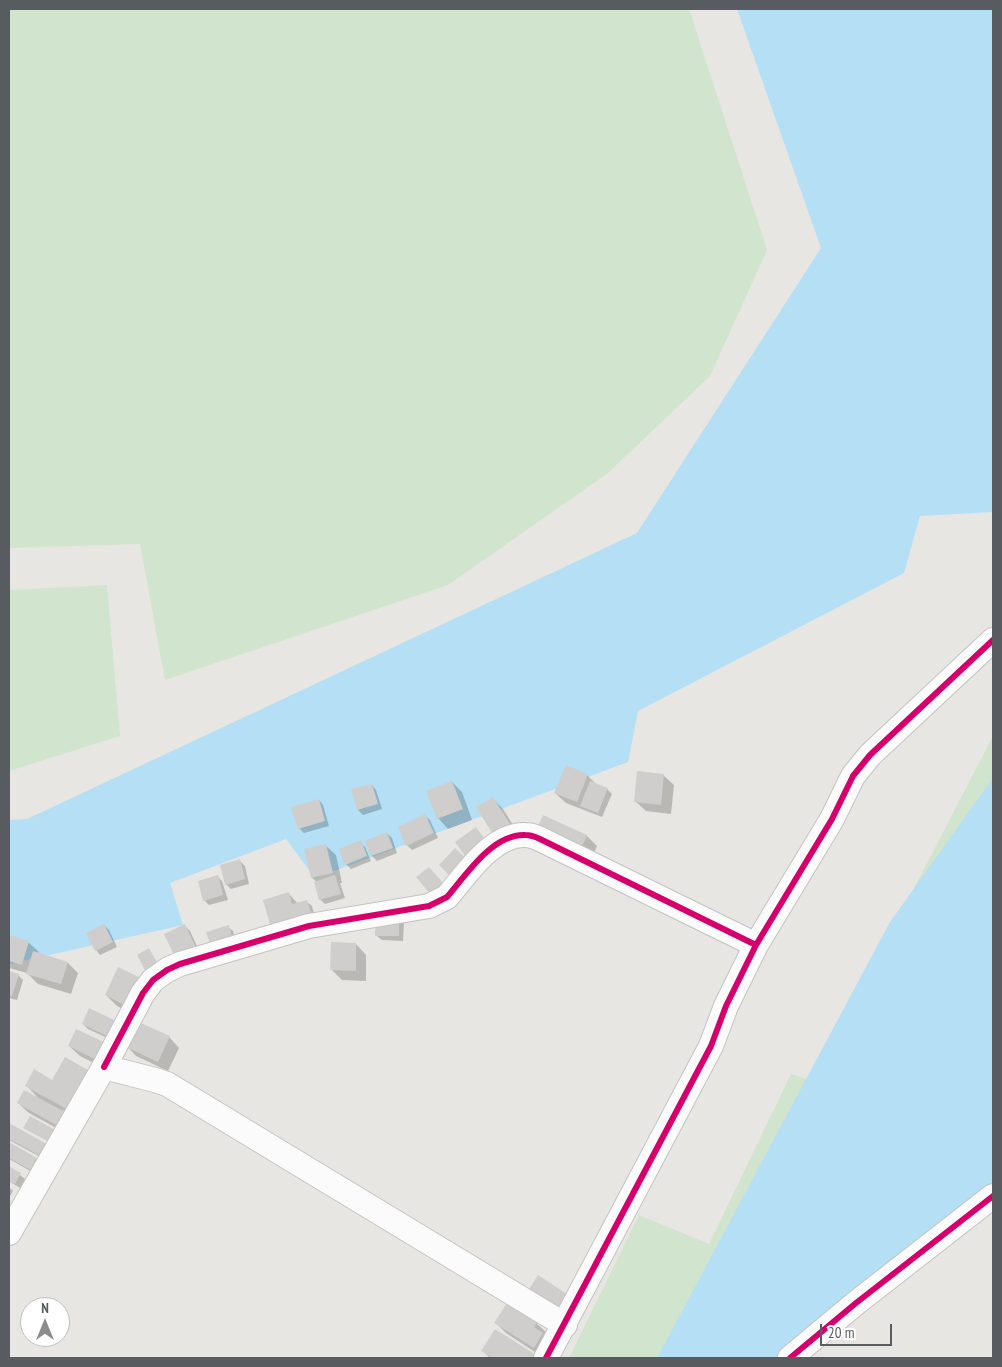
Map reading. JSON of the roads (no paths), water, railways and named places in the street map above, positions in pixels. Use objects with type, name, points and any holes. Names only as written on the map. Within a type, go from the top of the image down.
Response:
[{"type":"street","points":[[546,1358],[711,1046],[726,1006],[756,945],[832,819],[853,776],[870,755],[993,640]]},
{"type":"street","points":[[9,1233],[104,1067],[143,993],[153,980],[180,964],[309,926],[429,906],[447,897],[490,848],[514,836],[526,835],[540,839],[756,945]]},
{"type":"street","points":[[104,1067],[167,1084],[565,1325]]},
{"type":"street","points":[[790,1358],[856,1303],[993,1196]]},
{"type":"water","points":[[737,9],[993,9],[993,512],[920,516],[904,573],[638,711],[628,762],[315,878],[286,839],[170,883],[183,925],[9,964],[9,820],[27,819],[637,533],[821,248]]},
{"type":"water","points":[[993,778],[993,1192],[783,1358],[657,1358],[890,922]]}]
